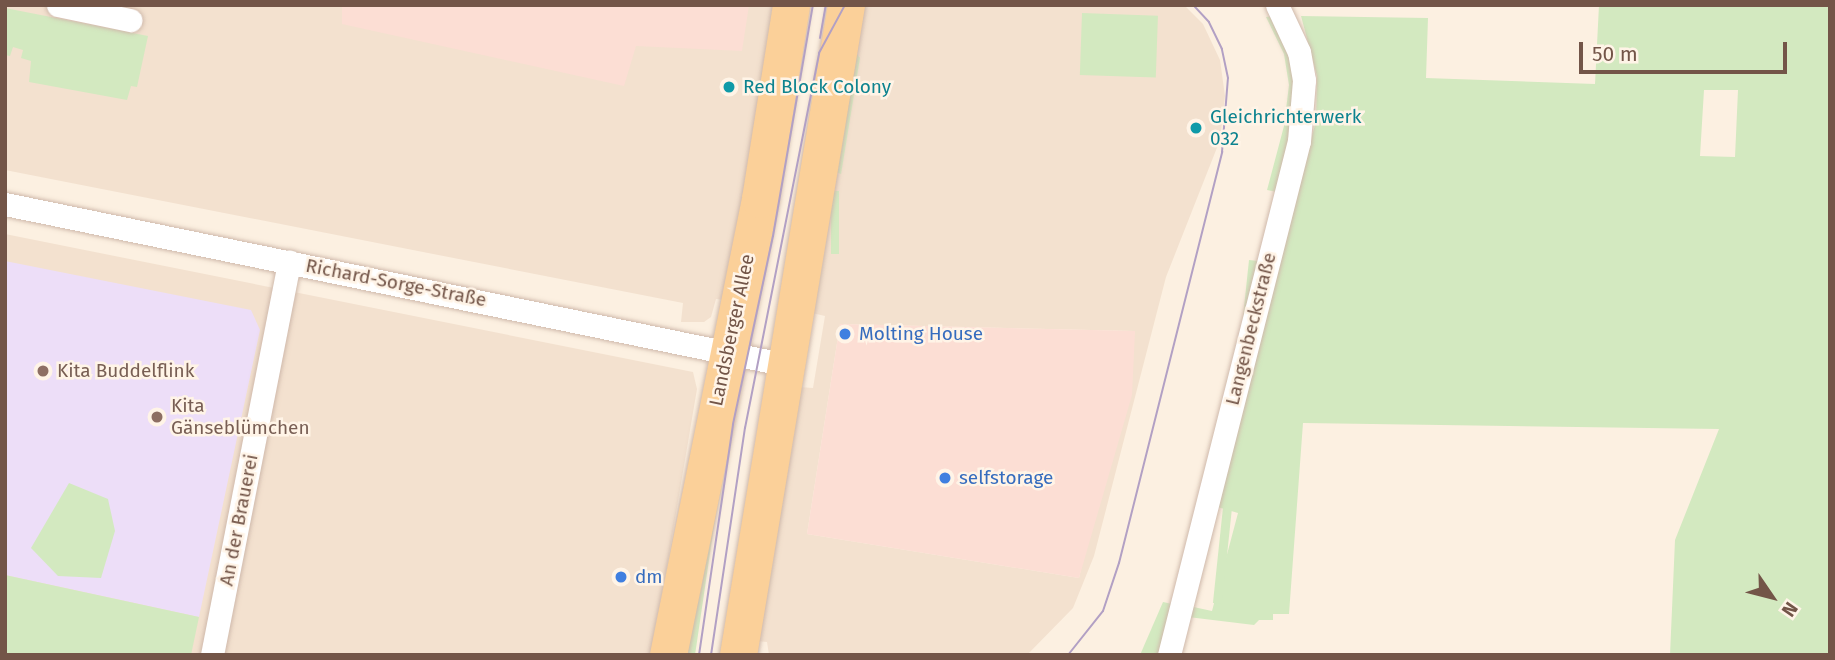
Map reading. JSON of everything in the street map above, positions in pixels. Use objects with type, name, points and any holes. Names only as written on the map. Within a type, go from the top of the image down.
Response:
[{"type":"main road","name":"Landsberger Allee","points":[[668,655],[760,199],[791,5]]},
{"type":"main road","points":[[738,655],[846,5]]},
{"type":"street","points":[[58,5],[130,20]]},
{"type":"street","name":"Langenbeckstraße","points":[[1169,655],[1299,141],[1304,80],[1299,52],[1277,5]]},
{"type":"street","name":"Richard-Sorge-Straße","points":[[5,204],[289,261],[727,355],[787,365]]},
{"type":"street","name":"An der Brauerei","points":[[212,655],[289,261]]},
{"type":"shaded area","points":[[5,5],[778,5],[724,300],[716,299],[711,317],[704,322],[681,322],[683,303],[5,170]]},
{"type":"shaded area","points":[[342,5],[749,5],[742,51],[636,46],[624,86],[342,24]]},
{"type":"shaded area","points":[[868,5],[1184,5],[1203,24],[1220,60],[1225,96],[1220,140],[1166,277],[1094,556],[1073,608],[1027,655],[769,655],[767,642],[758,641],[799,387],[813,388],[825,316],[812,313],[860,8]],"holes":[[[840,324],[1135,331],[1079,578],[807,534]]]},
{"type":"shaded area","points":[[5,234],[693,372],[697,389],[652,655],[5,655]]},
{"type":"shaded area","name":"Kita Gänseblümchen","points":[[5,261],[251,310],[260,330],[199,617],[5,575]]},
{"type":"shaded area","points":[[840,324],[1135,331],[1132,395],[1079,578],[807,534]]},
{"type":"green space","points":[[1599,5],[1830,5],[1830,655],[1670,655],[1675,540],[1719,429],[1303,423],[1289,614],[1273,614],[1273,620],[1259,620],[1254,625],[1188,617],[1189,606],[1212,611],[1238,513],[1214,506],[1316,121],[1317,76],[1301,16],[1428,18],[1426,78],[1595,84]],"holes":[[[1704,90],[1738,90],[1735,157],[1700,156]]]},
{"type":"green space","points":[[5,8],[148,36],[137,87],[131,86],[127,100],[29,82],[31,61],[21,58],[23,50],[13,47],[10,56],[5,55]]},
{"type":"green space","points":[[1082,13],[1158,16],[1156,78],[1080,75]]},
{"type":"green space","points":[[1273,16],[1293,61],[1295,114],[1277,192],[1267,190],[1284,126],[1289,85],[1284,54],[1266,17]]},
{"type":"green space","points":[[853,49],[860,58],[841,174],[834,171]]},
{"type":"green space","points":[[831,191],[839,191],[839,254],[831,254]]},
{"type":"green space","points":[[1249,260],[1258,261],[1222,604],[1213,603]]},
{"type":"green space","points":[[69,483],[108,499],[115,531],[101,578],[58,576],[31,548]]},
{"type":"green space","points":[[719,492],[695,655],[680,655]]},
{"type":"green space","points":[[5,575],[199,617],[191,655],[5,655]]},
{"type":"green space","points":[[1163,602],[1172,604],[1159,655],[1140,655]]},
{"type":"tram line","points":[[699,655],[733,424],[773,236],[813,5]]},
{"type":"tram line","points":[[820,38],[826,5]]},
{"type":"tram line","points":[[711,655],[745,428],[819,53],[845,5]]},
{"type":"tram line","points":[[1068,655],[1103,611],[1119,563],[1222,152],[1228,78],[1222,49],[1209,22],[1193,5]]},
{"type":"place","name":"Red Block Colony","points":[[729,87]]},
{"type":"place","name":"Gleichrichterwerk 032","points":[[1196,128]]},
{"type":"place","name":"Molting House","points":[[845,334]]},
{"type":"place","name":"Kita Buddelflink","points":[[43,371]]},
{"type":"place","name":"Kita Gänseblümchen","points":[[157,417]]},
{"type":"place","name":"selfstorage","points":[[945,478]]},
{"type":"place","name":"dm","points":[[621,577]]}]
